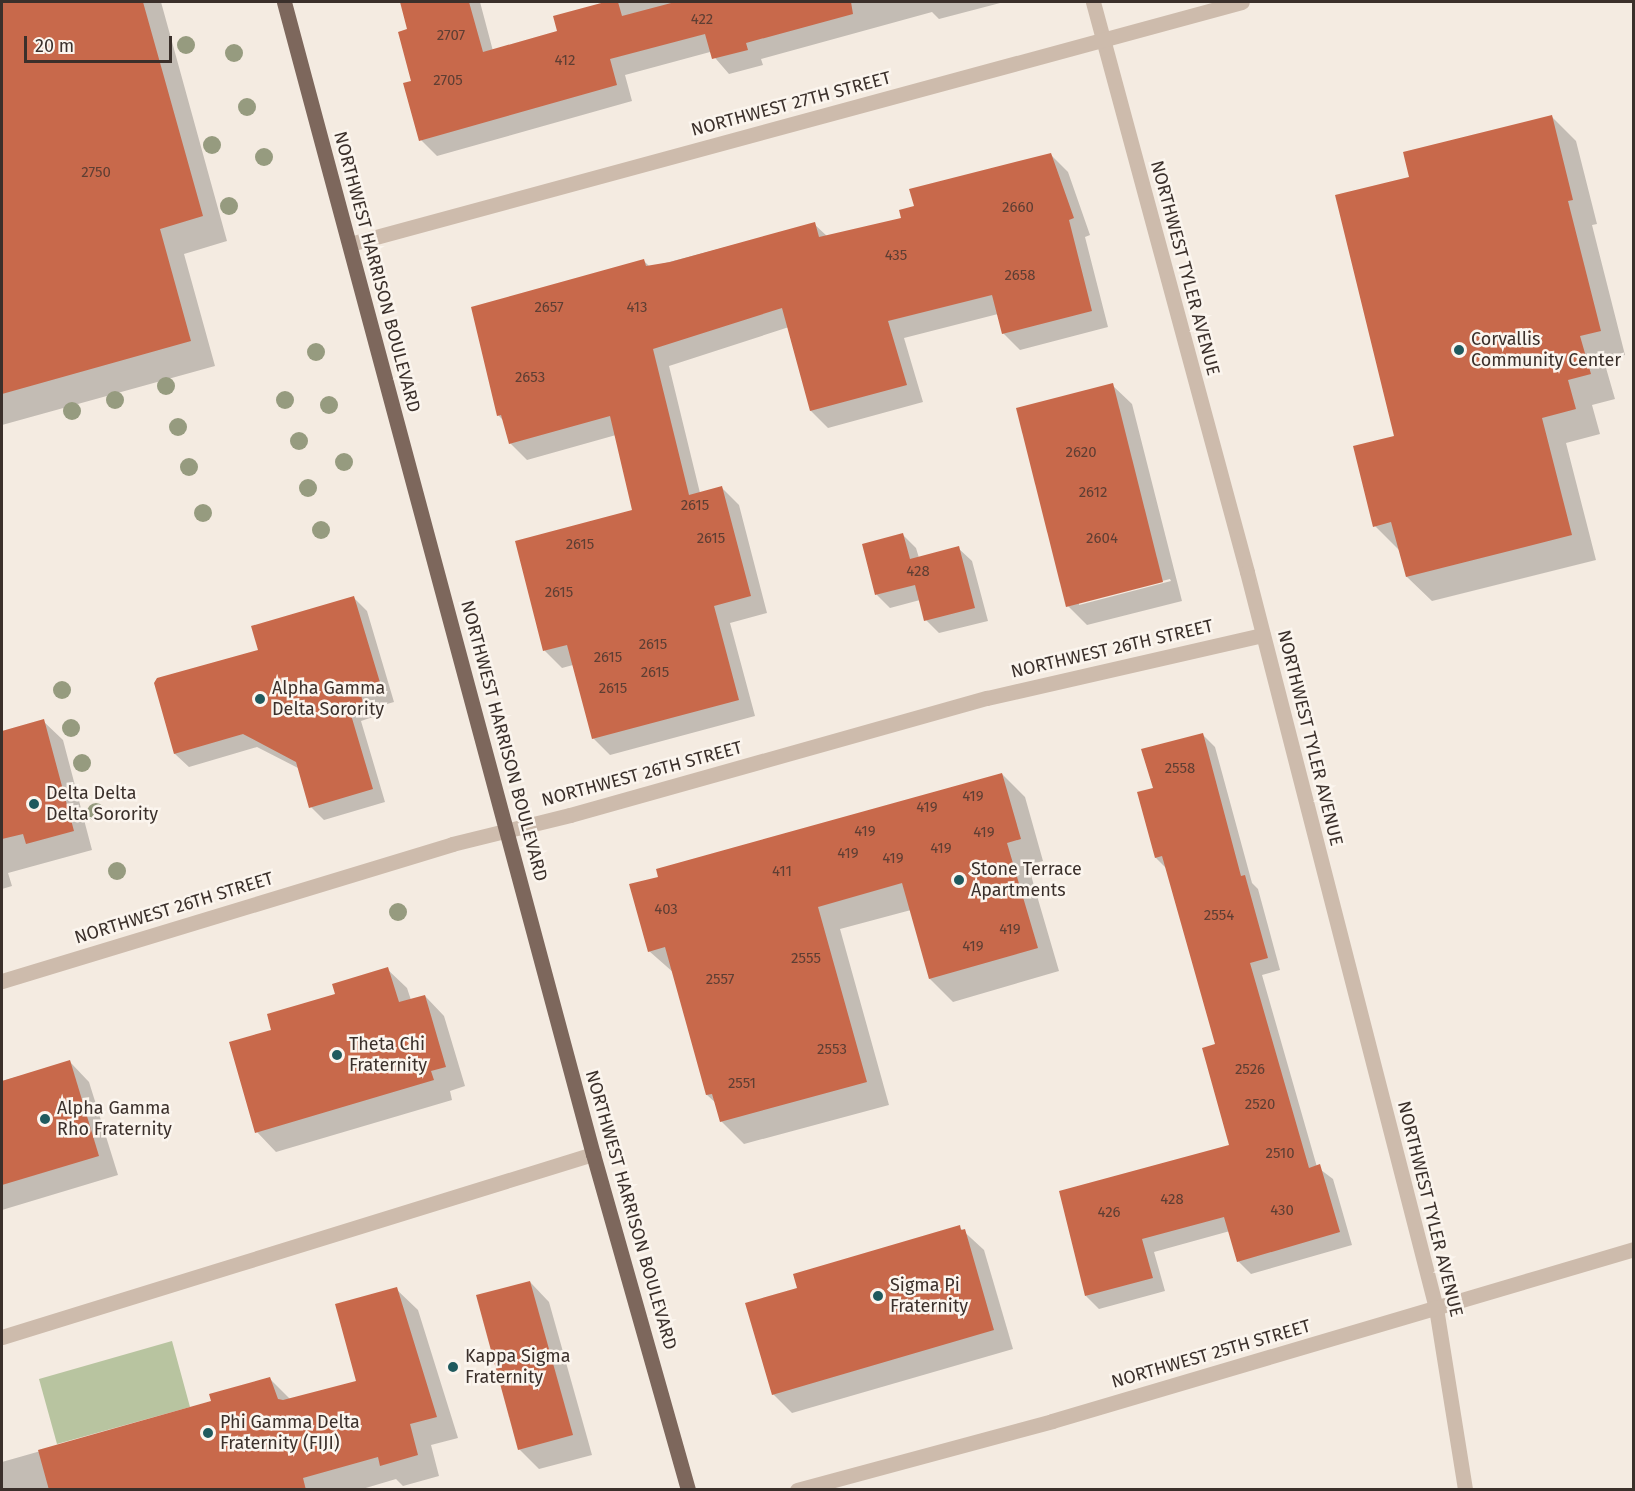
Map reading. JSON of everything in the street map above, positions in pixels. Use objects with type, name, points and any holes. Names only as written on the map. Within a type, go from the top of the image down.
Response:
[{"type":"main road","name":"NORTHWEST HARRISON BOULEVARD","points":[[284,2],[509,829],[593,1154],[688,1490]]},
{"type":"street","name":"NORTHWEST TYLER AVENUE","points":[[1093,2],[1263,634],[1436,1308],[1465,1490]]},
{"type":"street","name":"NORTHWEST 27TH STREET","points":[[350,244],[1242,2]]},
{"type":"street","name":"NORTHWEST 26TH STREET","points":[[2,981],[509,829],[987,698],[1263,634]]},
{"type":"street","points":[[2,1337],[593,1154]]},
{"type":"street","name":"NORTHWEST 25TH STREET","points":[[797,1490],[1052,1420],[1634,1249]]},
{"type":"green space","points":[[172,1341],[190,1407],[57,1444],[39,1379]]},
{"type":"building","points":[[2,2],[143,2],[203,216],[160,229],[191,341],[2,394]]},
{"type":"building","points":[[400,2],[469,2],[483,52],[557,31],[553,16],[605,2],[618,2],[622,16],[675,2],[851,2],[853,14],[746,43],[748,50],[712,59],[705,34],[610,59],[617,85],[419,141],[403,83],[411,81],[398,32],[407,29]]},
{"type":"building","name":"Corvallis Community Center","points":[[1552,115],[1573,200],[1568,201],[1601,331],[1580,336],[1591,374],[1568,380],[1576,409],[1542,418],[1572,535],[1406,577],[1391,522],[1373,527],[1353,446],[1394,436],[1335,195],[1409,177],[1403,152]]},
{"type":"building","points":[[1051,153],[1074,218],[1069,220],[1092,311],[1002,334],[992,295],[888,321],[907,385],[810,411],[782,308],[653,349],[689,495],[722,486],[751,596],[714,606],[739,700],[592,739],[567,645],[543,651],[515,541],[632,510],[610,416],[509,444],[501,415],[497,416],[471,307],[644,259],[646,266],[670,262],[815,222],[819,237],[901,218],[899,210],[914,206],[909,189]]},
{"type":"building","points":[[1113,383],[1163,582],[1066,607],[1016,408]]},
{"type":"building","points":[[903,533],[910,559],[959,546],[975,608],[924,621],[915,585],[875,595],[862,544]]},
{"type":"building","name":"Alpha Gamma Delta Sorority","points":[[354,596],[382,689],[361,695],[363,703],[349,708],[373,789],[309,808],[296,762],[243,734],[174,754],[154,683],[157,678],[258,650],[251,626]]},
{"type":"building","name":"Delta Delta Delta Sorority","points":[[44,719],[74,831],[26,844],[23,834],[2,839],[2,731]]},
{"type":"building","points":[[1203,733],[1241,876],[1245,875],[1268,958],[1250,963],[1309,1168],[1320,1164],[1340,1232],[1237,1262],[1224,1217],[1142,1239],[1153,1278],[1085,1296],[1059,1191],[1229,1145],[1202,1048],[1215,1044],[1162,856],[1155,858],[1137,792],[1153,788],[1141,749]]},
{"type":"building","points":[[1002,773],[1021,839],[1007,843],[1038,948],[929,979],[902,883],[818,907],[867,1082],[720,1122],[712,1094],[706,1095],[665,947],[648,952],[629,884],[658,877],[656,869]]},
{"type":"building","name":"Theta Chi Fraternity","points":[[388,967],[399,1002],[425,995],[446,1067],[431,1071],[434,1080],[255,1133],[229,1042],[271,1030],[267,1014],[335,994],[332,984]]},
{"type":"building","name":"Alpha Gamma Rho Fraternity","points":[[70,1060],[99,1156],[2,1185],[2,1081]]},
{"type":"building","name":"Sigma Pi Fraternity","points":[[960,1225],[961,1230],[965,1229],[994,1330],[772,1395],[745,1303],[797,1288],[793,1274]]},
{"type":"building","points":[[530,1281],[573,1435],[518,1450],[476,1295]]},
{"type":"building","points":[[397,1287],[437,1417],[410,1424],[418,1455],[380,1466],[378,1457],[303,1478],[306,1490],[49,1490],[38,1450],[211,1401],[209,1394],[270,1377],[278,1399],[283,1400],[356,1381],[335,1304]]},
{"type":"place","name":"Corvallis Community Center","points":[[1459,350]]},
{"type":"place","name":"Alpha Gamma Delta Sorority","points":[[260,699]]},
{"type":"place","name":"Delta Delta Delta Sorority","points":[[34,804]]},
{"type":"place","name":"Stone Terrace Apartments","points":[[959,880]]},
{"type":"place","name":"Theta Chi Fraternity","points":[[337,1055]]},
{"type":"place","name":"Alpha Gamma Rho Fraternity","points":[[45,1119]]},
{"type":"place","name":"Sigma Pi Fraternity","points":[[878,1296]]},
{"type":"place","name":"Kappa Sigma Fraternity","points":[[453,1367]]},
{"type":"place","name":"Phi Gamma Delta Fraternity (FIJI)","points":[[208,1433]]}]
